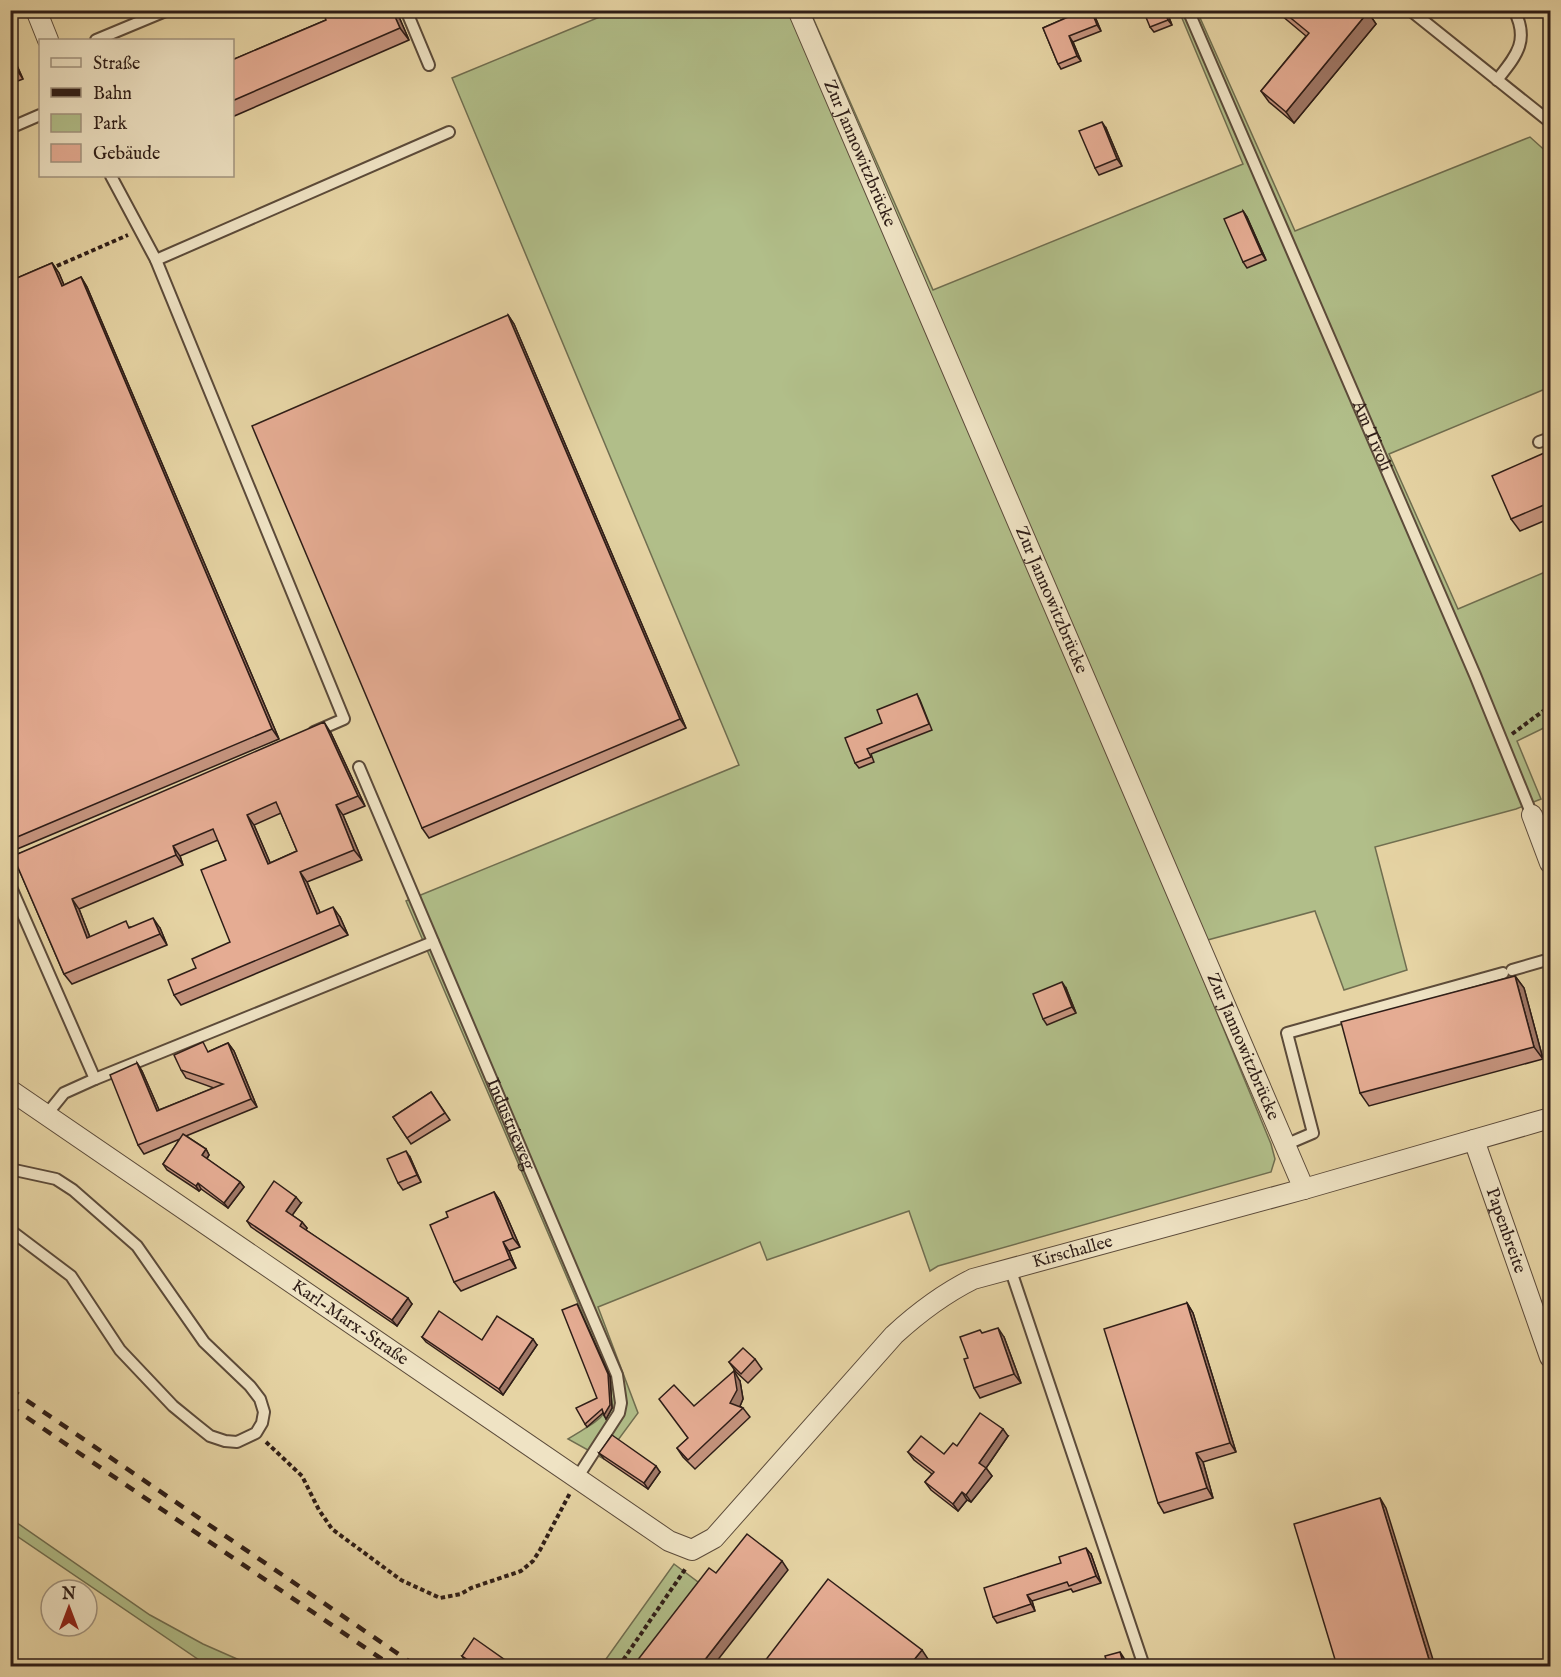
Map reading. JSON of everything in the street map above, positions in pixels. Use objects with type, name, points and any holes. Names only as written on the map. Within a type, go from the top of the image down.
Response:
[{"type":"street","points":[[36,10],[48,39]]},
{"type":"street","name":"Zur Jannowitzbrücke","points":[[798,10],[1304,1189]]},
{"type":"street","name":"Am Tivoli","points":[[1532,815],[1551,863]]},
{"type":"street","name":"Karl-Marx-Straße","points":[[10,1090],[669,1541],[692,1550]]},
{"type":"street","name":"Kirschallee","points":[[692,1550],[714,1538],[894,1335],[917,1313],[965,1283],[1010,1268],[1304,1189],[1551,1118]]},
{"type":"street","name":"Papenbreite","points":[[1474,1140],[1551,1357]]},
{"type":"lane","points":[[98,39],[168,10]]},
{"type":"lane","points":[[406,10],[429,65]]},
{"type":"lane","name":"Am Tivoli","points":[[1188,10],[1532,815]]},
{"type":"lane","points":[[1410,10],[1551,122]]},
{"type":"lane","points":[[1497,80],[1519,52],[1522,25],[1514,10]]},
{"type":"lane","points":[[10,128],[39,115]]},
{"type":"lane","points":[[156,260],[449,132]]},
{"type":"lane","points":[[112,177],[156,260],[344,718],[303,736]]},
{"type":"lane","points":[[1539,442],[1551,438]]},
{"type":"lane","name":"Industrieweg","points":[[359,767],[616,1375],[621,1402],[619,1413],[577,1478]]},
{"type":"lane","points":[[10,885],[95,1079]]},
{"type":"lane","points":[[47,1114],[64,1093],[95,1079],[433,942]]},
{"type":"lane","points":[[1285,1144],[1312,1133],[1287,1033],[1551,959]]},
{"type":"lane","points":[[10,1169],[56,1179],[73,1190],[137,1246],[204,1342],[250,1386],[260,1399],[264,1412],[262,1424],[256,1434],[237,1442],[225,1441],[210,1436],[172,1406],[120,1350],[71,1276],[10,1230]]},
{"type":"lane","points":[[1010,1268],[1144,1666]]},
{"type":"path","points":[[44,272],[140,230]]},
{"type":"path","points":[[1502,741],[1551,706]]},
{"type":"path","points":[[256,1434],[302,1476],[319,1510],[332,1529],[401,1580],[440,1598],[461,1594],[471,1588],[507,1577],[521,1571],[533,1561],[577,1478]]},
{"type":"path","points":[[619,1666],[686,1569],[692,1550]]},
{"type":"green space","points":[[614,11],[810,11],[933,290],[1243,164],[1179,11],[1197,11],[1295,231],[1530,137],[1550,155],[1550,387],[1389,454],[1458,609],[1550,570],[1550,725],[1517,741],[1541,799],[1516,809],[1375,847],[1407,970],[1344,990],[1315,911],[1189,945],[1271,1144],[1275,1159],[1271,1172],[938,1266],[930,1271],[909,1211],[767,1260],[760,1242],[598,1307],[638,1413],[604,1459],[568,1439],[602,1416],[609,1402],[610,1378],[406,901],[739,765],[452,78]]},
{"type":"green space","points":[[10,1518],[97,1578],[79,1578],[11,1532]]},
{"type":"green space","points":[[674,1564],[702,1585],[641,1666],[601,1666]]},
{"type":"green space","points":[[99,1580],[150,1615],[203,1644],[253,1666],[208,1666],[99,1592]]},
{"type":"building","points":[[392,10],[400,28],[234,100],[234,59],[326,20],[323,11]]},
{"type":"building","points":[[1084,10],[1091,10],[1097,25],[1069,36],[1077,56],[1058,64],[1043,28]]},
{"type":"building","points":[[1143,10],[1164,10],[1168,20],[1150,27]]},
{"type":"building","points":[[1281,10],[1366,10],[1368,12],[1286,112],[1261,91],[1309,33]]},
{"type":"building","points":[[10,57],[15,67],[10,68]]},
{"type":"building","points":[[1102,122],[1117,159],[1095,168],[1079,131]]},
{"type":"building","points":[[1243,211],[1262,254],[1243,262],[1224,219]]},
{"type":"building","points":[[52,263],[62,286],[81,277],[272,729],[10,840],[10,281]]},
{"type":"building","points":[[508,315],[680,719],[422,828],[252,426]]},
{"type":"building","points":[[1551,450],[1551,502],[1511,519],[1492,476]]},
{"type":"building","points":[[917,694],[929,724],[867,749],[871,757],[855,763],[845,738],[882,723],[877,710]]},
{"type":"building","points":[[324,722],[358,796],[336,805],[354,850],[300,872],[317,914],[333,907],[340,925],[174,995],[168,980],[196,968],[192,959],[230,942],[201,870],[226,860],[213,829],[173,846],[176,855],[72,899],[87,938],[126,921],[129,928],[153,918],[160,934],[64,974],[13,856]],"holes":[[[276,802],[297,851],[268,864],[247,815]]]},
{"type":"building","points":[[1515,976],[1534,1047],[1360,1093],[1341,1022]]},
{"type":"building","points":[[1062,982],[1072,1007],[1043,1019],[1033,994]]},
{"type":"building","points":[[203,1042],[208,1052],[228,1043],[251,1099],[138,1145],[110,1075],[137,1063],[157,1111],[223,1084],[181,1070],[174,1055]]},
{"type":"building","points":[[431,1092],[445,1113],[407,1138],[393,1117]]},
{"type":"building","points":[[183,1134],[206,1149],[202,1155],[240,1182],[224,1203],[198,1183],[196,1186],[163,1164]]},
{"type":"building","points":[[406,1151],[417,1175],[398,1183],[387,1159]]},
{"type":"building","points":[[274,1181],[296,1197],[286,1211],[302,1222],[300,1226],[408,1298],[392,1320],[247,1221]]},
{"type":"building","points":[[494,1192],[513,1238],[503,1242],[510,1259],[454,1282],[430,1225],[448,1217],[446,1212]]},
{"type":"building","points":[[1187,1303],[1230,1443],[1196,1453],[1207,1488],[1158,1503],[1104,1329]]},
{"type":"building","points":[[577,1304],[608,1374],[610,1405],[604,1415],[602,1409],[585,1424],[576,1408],[597,1398],[562,1310]]},
{"type":"building","points":[[439,1311],[482,1340],[497,1316],[533,1339],[499,1389],[422,1337]]},
{"type":"building","points":[[998,1328],[1014,1374],[974,1388],[964,1359],[968,1358],[960,1337],[980,1330],[982,1333]]},
{"type":"building","points":[[743,1348],[755,1359],[741,1374],[729,1362]]},
{"type":"building","points":[[734,1371],[737,1390],[730,1403],[743,1408],[688,1460],[677,1448],[688,1438],[659,1399],[674,1385],[694,1406]]},
{"type":"building","points":[[980,1413],[1003,1429],[979,1463],[986,1468],[966,1495],[962,1492],[953,1504],[925,1482],[934,1472],[908,1452],[921,1436],[944,1454],[953,1443],[957,1446]]},
{"type":"building","points":[[612,1435],[656,1466],[644,1483],[599,1453]]},
{"type":"building","points":[[1380,1498],[1431,1666],[1337,1666],[1294,1524]]},
{"type":"building","points":[[747,1534],[782,1561],[700,1666],[633,1666],[709,1568],[716,1573]]},
{"type":"building","points":[[1086,1548],[1096,1576],[1069,1586],[1067,1582],[1027,1595],[1031,1604],[993,1617],[984,1588],[1061,1563],[1059,1557]]},
{"type":"building","points":[[828,1579],[922,1650],[909,1666],[761,1666]]},
{"type":"building","points":[[474,1638],[505,1660],[500,1666],[477,1666],[462,1656]]},
{"type":"building","points":[[1120,1652],[1124,1666],[1108,1666],[1105,1656]]},
{"type":"railway","points":[[10,1389],[416,1666]]},
{"type":"railway","points":[[10,1406],[392,1666]]}]
